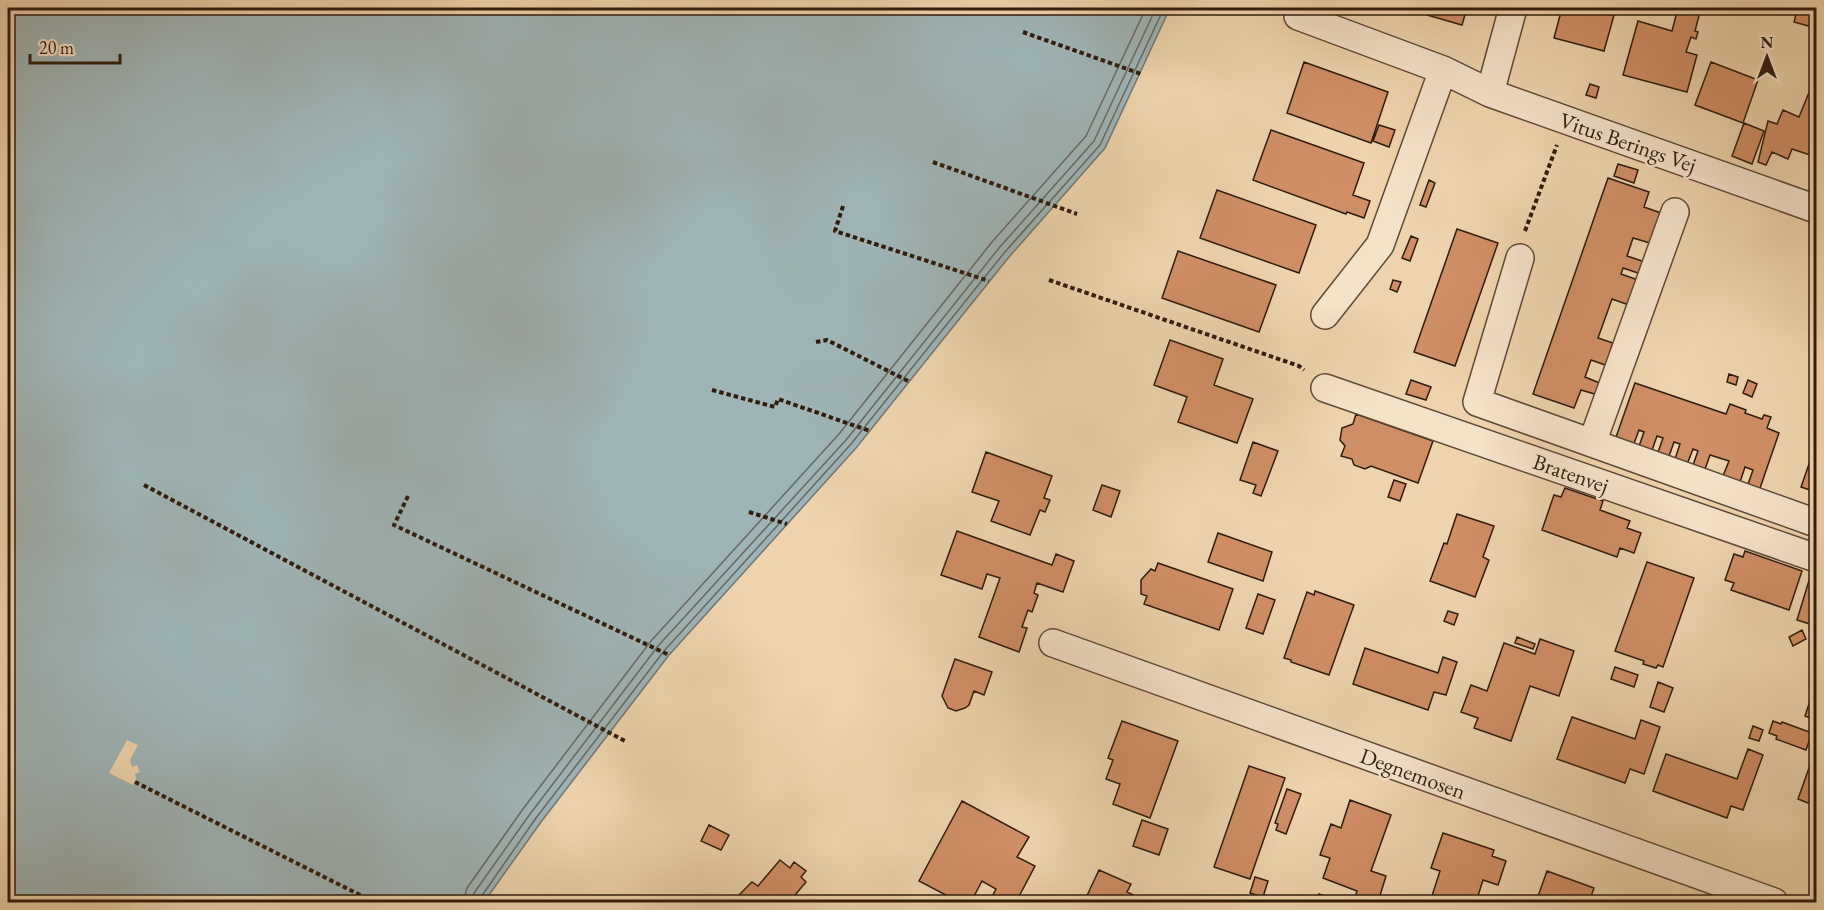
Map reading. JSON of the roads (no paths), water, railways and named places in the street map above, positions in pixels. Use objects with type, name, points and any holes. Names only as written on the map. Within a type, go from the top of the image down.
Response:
[{"type":"street","points":[[1490,93],[1513,8]]},
{"type":"street","name":"Vitus Berings Vej","points":[[1298,16],[1443,70],[1490,93],[1816,209]]},
{"type":"street","points":[[1325,315],[1380,245],[1443,70]]},
{"type":"street","name":"Bratenvej","points":[[1592,443],[1675,212]]},
{"type":"street","name":"Bratenvej","points":[[1520,258],[1477,402],[1816,523]]},
{"type":"street","name":"Bratenvej","points":[[1325,388],[1816,558]]},
{"type":"street","name":"Degnemosen","points":[[1053,642],[1774,903]]},
{"type":"water","points":[[8,8],[1170,8],[1105,148],[1009,257],[856,448],[669,655],[541,822],[484,902],[8,902]]}]
